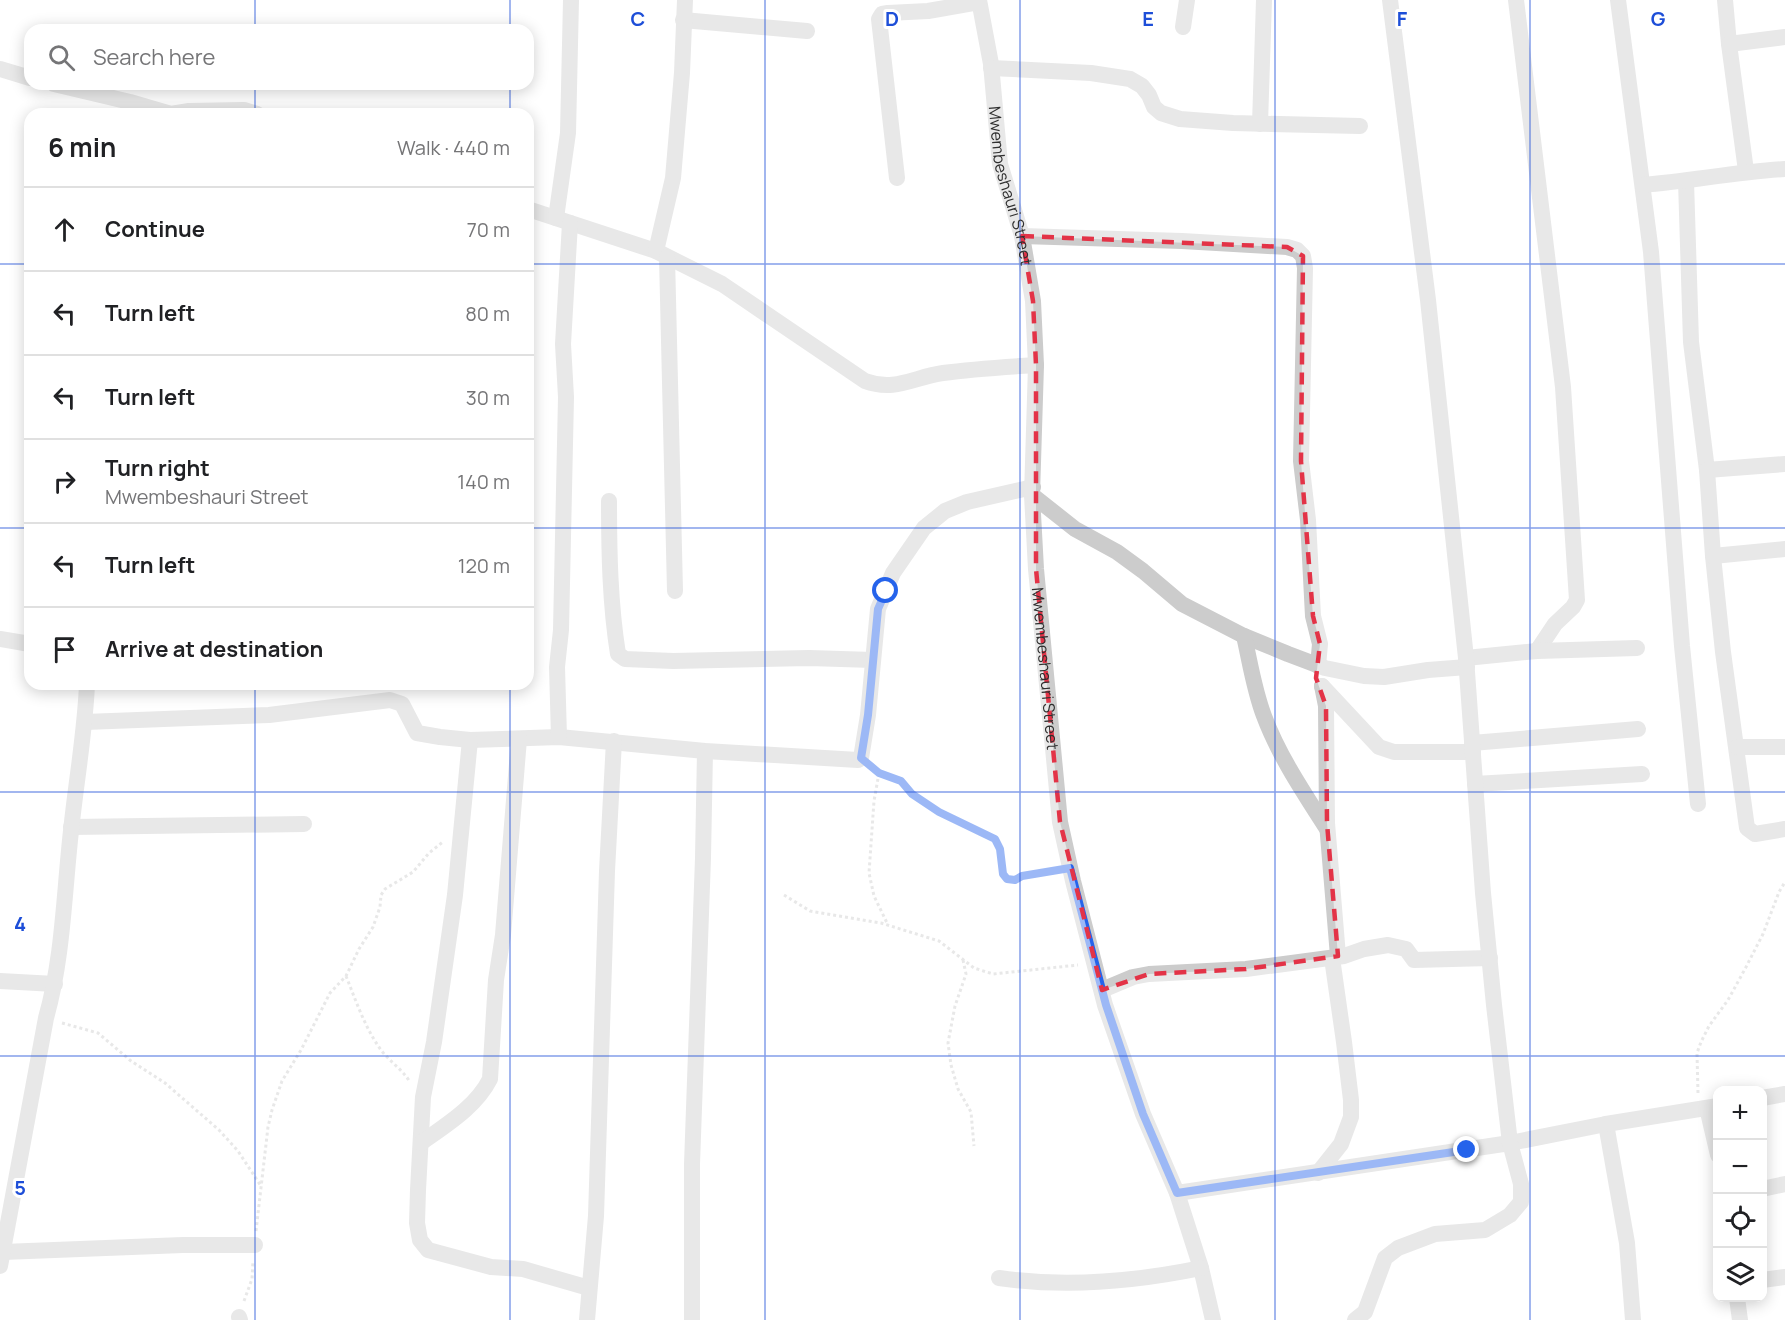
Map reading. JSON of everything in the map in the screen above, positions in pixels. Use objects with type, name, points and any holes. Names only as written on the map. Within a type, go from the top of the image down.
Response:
[{"type":"street","points":[[559,737],[557,667],[561,630],[566,398],[563,344],[563,221],[568,133],[571,0]]},
{"type":"street","points":[[675,591],[662,254],[673,178],[682,73],[685,0]]},
{"type":"street","points":[[1183,27],[1187,0]]},
{"type":"street","points":[[1260,124],[1264,0]]},
{"type":"street","points":[[1355,1320],[1365,1312],[1385,1258],[1398,1248],[1435,1234],[1485,1230],[1510,1215],[1521,1202],[1521,1184],[1510,1143],[1490,958],[1466,662],[1428,300],[1390,0]]},
{"type":"street","points":[[1516,0],[1563,387],[1576,600],[1573,607],[1552,628],[1537,651]]},
{"type":"street","points":[[1618,0],[1643,185],[1661,366],[1682,646],[1698,804]]},
{"type":"street","points":[[1725,0],[1746,171]]},
{"type":"street","points":[[897,178],[879,19],[882,14],[928,11],[979,1]]},
{"type":"street","name":"Mwembeshauri Street","points":[[979,1],[991,68],[1000,164],[1022,236],[1033,301],[1036,365],[1033,491],[1036,569],[1059,811],[1070,868],[1102,990],[1143,1114],[1177,1193],[1201,1268],[1213,1320]]},
{"type":"street","points":[[683,20],[807,31]]},
{"type":"street","points":[[1729,44],[1785,37]]},
{"type":"street","points":[[991,68],[1113,75],[1130,79],[1142,86],[1149,94],[1154,107],[1161,113],[1180,119],[1260,124],[1360,126]]},
{"type":"street","points":[[0,69],[24,76]]},
{"type":"street","points":[[79,90],[150,108]]},
{"type":"street","points":[[1643,185],[1686,181],[1746,171],[1785,169]]},
{"type":"street","points":[[1686,181],[1691,342],[1707,470],[1723,652],[1747,828],[1755,834],[1785,829]]},
{"type":"street","points":[[534,211],[662,254],[722,284],[865,381],[877,385],[888,386],[940,373],[1036,365]]},
{"type":"street","points":[[1022,236],[1287,247],[1297,250],[1303,256],[1306,295],[1301,461],[1308,520],[1313,616],[1320,644],[1312,663],[1322,686],[1326,706],[1328,829],[1335,957],[1351,1101],[1351,1118],[1341,1144],[1318,1173]]},
{"type":"street","points":[[1707,470],[1785,464]]},
{"type":"street","points":[[85,722],[269,715],[390,700],[402,704],[417,733],[470,740],[559,737],[705,751],[854,760],[861,758],[868,715],[878,609],[893,573],[924,528],[945,511],[966,502],[1033,491],[1075,529],[1117,552],[1182,604],[1244,636],[1312,663],[1364,676],[1384,677],[1537,651],[1637,648]]},
{"type":"street","points":[[609,501],[609,559],[615,635],[618,654],[625,659],[673,661],[809,658],[873,660]]},
{"type":"street","points":[[1713,556],[1785,549]]},
{"type":"street","points":[[1244,636],[1258,696],[1275,742],[1305,795],[1328,829]]},
{"type":"street","points":[[0,639],[24,643]]},
{"type":"street","points":[[1322,686],[1379,747],[1394,752],[1473,747],[1638,729]]},
{"type":"street","points":[[87,690],[55,984],[46,1018],[1,1259],[183,1245],[255,1245]]},
{"type":"street","points":[[421,1143],[460,1114],[484,1091],[490,1079],[496,980],[504,923],[519,739]]},
{"type":"street","points":[[470,740],[455,895],[435,1042],[423,1097],[417,1223],[420,1240],[428,1250],[491,1267],[523,1269],[589,1288]]},
{"type":"street","points":[[587,1320],[596,1216],[607,871],[614,741]]},
{"type":"street","points":[[1737,747],[1785,747]]},
{"type":"street","points":[[692,1320],[692,1164],[705,751]]},
{"type":"street","points":[[1475,784],[1642,774]]},
{"type":"street","points":[[71,827],[304,824]]},
{"type":"street","points":[[1102,990],[1132,977],[1149,974],[1246,969],[1335,957],[1388,945],[1406,949],[1414,960],[1490,958]]},
{"type":"street","points":[[0,981],[55,984]]},
{"type":"street","points":[[1767,1097],[1785,1094]]},
{"type":"street","points":[[1177,1193],[1510,1143],[1606,1124],[1707,1108],[1714,1140]]},
{"type":"street","points":[[1606,1124],[1627,1243],[1634,1320]]},
{"type":"street","points":[[1767,1188],[1785,1184]]},
{"type":"street","points":[[999,1278],[1062,1284],[1166,1275],[1201,1268]]},
{"type":"street","points":[[1767,1279],[1785,1277]]},
{"type":"street","points":[[1738,1302],[1740,1320]]},
{"type":"path","points":[[861,758],[879,773],[901,781],[912,794],[939,812],[995,839],[1000,849],[1003,874],[1007,879],[1015,880],[1022,876],[1070,868]]},
{"type":"path","points":[[879,773],[874,801],[869,873],[874,896],[888,925]]},
{"type":"path","points":[[240,1319],[252,1279],[261,1186],[272,1110],[282,1081],[301,1050],[330,993],[346,976],[373,927],[385,888],[413,872],[439,844],[462,831]]},
{"type":"path","points":[[1707,1108],[1697,1053],[1709,1026],[1745,969],[1785,882]]},
{"type":"path","points":[[784,896],[810,911],[888,925],[939,940],[974,968],[993,974],[1095,963]]},
{"type":"path","points":[[963,960],[966,974],[955,1006],[948,1043],[958,1089],[971,1112],[974,1146]]},
{"type":"path","points":[[346,976],[368,1027],[382,1050],[405,1073],[422,1108]]},
{"type":"path","points":[[46,1018],[98,1034],[131,1061],[165,1083],[219,1130],[238,1151],[261,1186]]},
{"type":"highlighted area","points":[[1022,236],[1287,247],[1303,256],[1301,461],[1313,616],[1320,644],[1316,678],[1326,706],[1327,823],[1338,956],[1246,969],[1149,974],[1102,990],[1060,822],[1036,569],[1036,365],[1033,301]]},
{"type":"route","points":[[886,591],[878,609],[868,715],[861,758],[879,773],[901,781],[912,794],[939,812],[995,839],[1000,849],[1003,874],[1007,879],[1015,880],[1022,876],[1070,868],[1106,1005],[1143,1114],[1177,1193],[1467,1150]]}]
